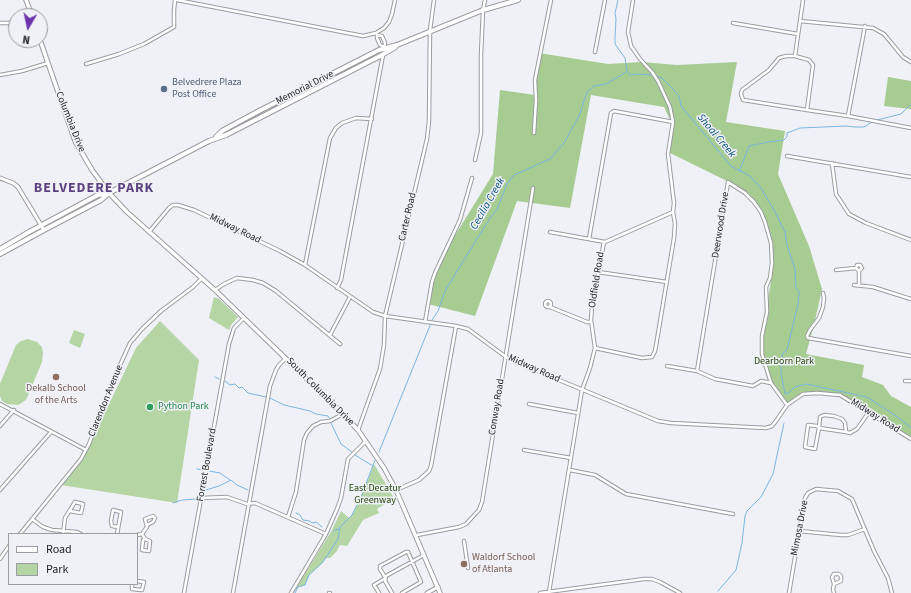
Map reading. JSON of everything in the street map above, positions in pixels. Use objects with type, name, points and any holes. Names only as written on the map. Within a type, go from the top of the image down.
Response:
[{"type":"main road","name":"Memorial Drive","points":[[216,138],[219,134],[259,111],[384,47],[397,45],[430,30],[483,10],[518,0]]},
{"type":"main road","name":"Memorial Drive","points":[[0,254],[101,200],[109,193],[216,138],[226,135],[383,54],[397,45]]},
{"type":"main road","name":"Columbia Drive","points":[[43,48],[76,141],[92,170],[109,193],[127,212],[202,278]]},
{"type":"main road","name":"Memorial Drive","points":[[0,249],[41,225],[98,195],[109,193]]},
{"type":"main road","name":"South Columbia Drive","points":[[202,278],[286,358],[358,430],[384,468],[396,490],[417,535],[440,593]]},
{"type":"street","points":[[86,64],[119,54],[144,44],[174,27],[174,10],[176,0],[368,36],[377,34],[389,22],[395,0]]},
{"type":"street","name":"Carter Road","points":[[358,430],[380,369],[384,345],[385,316],[427,139],[429,121],[430,30],[434,0]]},
{"type":"street","points":[[475,160],[481,133],[484,0]]},
{"type":"street","points":[[534,133],[536,100],[535,80],[551,0]]},
{"type":"street","points":[[595,52],[605,0]]},
{"type":"street","points":[[595,348],[642,358],[652,357],[655,351],[674,238],[674,196],[668,154],[673,122],[670,107],[654,74],[634,52],[629,40],[628,32],[633,0]]},
{"type":"street","points":[[795,56],[803,0]]},
{"type":"street","points":[[800,21],[865,26],[873,28],[881,32],[903,57],[911,62]]},
{"type":"street","points":[[732,23],[798,34]]},
{"type":"street","points":[[848,116],[865,26]]},
{"type":"street","points":[[337,288],[341,280],[385,43],[382,36],[377,34]]},
{"type":"street","points":[[377,34],[380,45],[384,47]]},
{"type":"street","points":[[807,110],[813,65],[809,60],[795,56],[779,58],[769,70],[742,90],[741,94],[743,100],[807,110],[848,116],[911,128]]},
{"type":"street","points":[[0,75],[22,71],[48,63]]},
{"type":"street","points":[[589,239],[611,113],[614,111],[673,122]]},
{"type":"street","points":[[305,265],[330,138],[336,128],[342,123],[356,118],[372,119]]},
{"type":"street","points":[[787,156],[911,177]]},
{"type":"street","points":[[832,163],[836,194],[849,214],[866,223],[911,240]]},
{"type":"street","points":[[0,178],[13,183],[18,187],[44,230]]},
{"type":"street","points":[[425,322],[434,278],[460,220],[472,178]]},
{"type":"street","name":"Deerwood Drive","points":[[696,371],[728,182],[745,193],[754,202],[761,212],[771,243],[772,263],[770,278],[766,287],[767,312],[761,343],[763,360],[771,383],[787,405]]},
{"type":"street","name":"Conway Road","points":[[417,535],[459,527],[466,524],[479,510],[482,502],[533,188]]},
{"type":"street","name":"Midway Road","points":[[149,232],[169,208],[178,205],[207,216],[305,265],[368,310],[385,316],[468,329],[506,357],[518,363],[658,421],[766,428],[772,426],[787,405],[803,394],[817,393],[840,395],[911,439]]},
{"type":"street","name":"Oldfield Road","points":[[549,592],[582,390],[595,348],[591,322],[592,306],[604,242],[673,212]]},
{"type":"street","points":[[550,232],[604,242]]},
{"type":"street","points":[[836,270],[856,268],[857,265],[860,265],[862,268],[859,271],[859,285]]},
{"type":"street","points":[[856,268],[859,271]]},
{"type":"street","points":[[598,272],[667,282]]},
{"type":"street","name":"Clarendon Avenue","points":[[21,533],[74,468],[86,450],[130,343],[161,311],[194,287],[202,278]]},
{"type":"street","points":[[215,290],[237,278],[263,283],[276,291],[340,344]]},
{"type":"street","points":[[854,285],[873,287],[911,299]]},
{"type":"street","points":[[823,293],[823,308],[819,318],[810,330],[807,336],[808,338],[911,356]]},
{"type":"street","points":[[330,335],[350,298]]},
{"type":"street","points":[[550,307],[586,322],[591,322]]},
{"type":"street","name":"Forrest Boulevard","points":[[184,593],[229,344],[234,328],[244,318]]},
{"type":"street","points":[[396,490],[420,480],[429,471],[431,466],[456,326]]},
{"type":"street","points":[[233,593],[272,380],[279,365],[286,358]]},
{"type":"street","points":[[667,366],[696,371],[715,379],[753,386],[761,381],[771,383]]},
{"type":"street","points":[[905,381],[911,381]]},
{"type":"street","points":[[0,404],[14,410],[51,432],[86,450]]},
{"type":"street","points":[[529,404],[578,413]]},
{"type":"street","points":[[0,426],[14,410]]},
{"type":"street","points":[[846,432],[844,421],[834,416],[822,416],[819,428],[815,449],[805,447],[807,428],[809,425],[817,426],[819,428],[850,433],[857,429],[868,412]]},
{"type":"street","points":[[288,517],[296,492],[304,440],[307,433],[313,426],[321,422],[330,421],[343,414]]},
{"type":"street","points":[[0,490],[51,432]]},
{"type":"street","points":[[291,593],[326,534],[337,509],[341,498],[347,463],[350,456],[366,441]]},
{"type":"street","points":[[524,450],[571,458]]},
{"type":"street","points":[[570,470],[595,475],[626,494],[732,514]]},
{"type":"street","name":"Mimosa Drive","points":[[789,593],[805,498],[808,493],[816,489],[838,491],[852,499],[888,578],[892,593]]},
{"type":"street","points":[[201,498],[227,498],[247,504],[255,503],[326,534]]},
{"type":"street","points":[[63,530],[65,518],[75,502],[83,504],[81,513],[70,511]]},
{"type":"street","points":[[117,533],[121,512],[113,510],[110,521],[112,526],[118,528]]},
{"type":"street","points":[[32,519],[43,527],[52,530],[63,530],[79,533]]},
{"type":"street","points":[[138,535],[142,534],[146,530],[147,525]]},
{"type":"street","points":[[799,531],[848,535],[865,529]]},
{"type":"street","points":[[142,534],[145,539],[150,540],[149,551],[142,550],[143,540],[145,539]]},
{"type":"street","points":[[464,541],[468,568]]},
{"type":"street","points":[[0,559],[8,547]]},
{"type":"street","points":[[392,593],[380,569],[380,566],[407,552],[413,561],[421,582],[402,593]]},
{"type":"street","points":[[378,593],[374,585],[425,555]]},
{"type":"street","points":[[834,584],[841,581],[841,576],[838,574],[834,574],[832,577],[834,593]]},
{"type":"street","points":[[540,593],[644,579],[652,579],[660,582],[680,593]]},
{"type":"street","points":[[132,585],[132,589],[142,590],[144,582],[138,581]]},
{"type":"street","points":[[427,593],[438,587]]},
{"type":"green space","name":"Dearborn Park","points":[[539,53],[608,64],[642,62],[677,65],[737,62],[726,122],[785,131],[778,174],[809,246],[822,289],[806,354],[864,365],[862,377],[883,385],[891,396],[911,407],[911,439],[888,427],[863,409],[839,395],[820,392],[802,395],[786,404],[781,393],[776,388],[764,368],[760,344],[771,282],[771,244],[761,213],[745,193],[725,180],[668,152],[672,124],[664,107],[591,95],[570,208],[517,201],[475,316],[428,304],[434,274],[449,245],[493,174],[500,90],[535,95]]},
{"type":"green space","points":[[888,77],[911,81],[911,109],[884,106]]},
{"type":"green space","points":[[214,297],[219,299],[238,317],[231,325],[229,330],[209,318]]},
{"type":"green space","name":"Python Park","points":[[160,321],[199,360],[177,503],[61,485],[85,454],[136,348]]},
{"type":"green space","points":[[74,330],[85,334],[80,348],[69,343]]},
{"type":"green space","points":[[28,339],[37,342],[42,347],[42,362],[26,400],[18,405],[7,404],[2,401],[0,396],[0,384],[16,345],[21,341]]},
{"type":"green space","name":"East Decatur Greenway","points":[[374,464],[394,498],[377,509],[379,513],[363,520],[347,546],[340,545],[337,551],[330,558],[326,558],[309,575],[305,585],[298,587],[293,593],[332,530],[341,511],[349,518],[352,515]]},
{"type":"waterway","name":"Shoal Creek","points":[[618,0],[615,13],[615,44],[625,58],[627,71],[630,75],[653,75]]},
{"type":"waterway","name":"Cecilia Creek","points":[[432,320],[438,311],[445,291],[497,209],[507,184],[514,175],[550,159],[564,143],[579,116],[587,92],[594,86],[606,84],[626,72]]},
{"type":"waterway","name":"Shoal Creek","points":[[656,76],[662,78],[679,96],[681,106],[731,166],[750,176],[761,188],[785,232],[787,245],[795,269],[796,288],[799,292],[798,304],[787,350],[783,353],[781,360],[781,374],[785,394],[790,392],[795,387],[806,384],[867,397],[911,428]]},
{"type":"waterway","points":[[877,120],[901,114],[911,104]]},
{"type":"waterway","points":[[739,172],[749,146],[784,140],[787,137],[787,133],[800,128],[846,126],[864,127],[872,122]]},
{"type":"waterway","name":"Cecilia Creek","points":[[379,452],[431,323]]},
{"type":"waterway","points":[[215,377],[219,379]]},
{"type":"waterway","points":[[225,381],[230,385],[235,384],[239,388],[242,387],[248,393],[266,397]]},
{"type":"waterway","points":[[270,398],[284,405],[328,416],[330,419]]},
{"type":"waterway","points":[[331,423],[341,444],[352,452]]},
{"type":"waterway","name":"Shoal Creek","points":[[718,591],[736,570],[742,543],[745,516],[747,511],[761,497],[773,474],[784,423]]},
{"type":"waterway","points":[[355,455],[373,466]]},
{"type":"waterway","name":"Cecilia Creek","points":[[295,593],[298,587],[305,585],[309,575],[323,562],[338,539],[340,527],[352,515],[361,497],[375,460]]},
{"type":"waterway","points":[[197,469],[203,470]]},
{"type":"waterway","points":[[209,471],[220,473],[230,480]]},
{"type":"waterway","points":[[206,490],[231,480],[237,485],[248,490]]},
{"type":"waterway","points":[[173,503],[182,500],[197,499]]},
{"type":"waterway","points":[[296,513],[300,515],[303,520],[310,521],[312,523],[316,522],[322,527]]},
{"type":"waterway","name":"Cecilia Creek","points":[[333,532],[339,529]]},
{"type":"place","name":"Belvedrere Plaza Post Office","points":[[164,89]]},
{"type":"place","name":"Dekalb School of the Arts","points":[[56,377]]},
{"type":"place","name":"Python Park","points":[[150,407]]},
{"type":"place","name":"Waldorf School of Atlanta","points":[[464,564]]},
{"type":"district","name":"BELVEDERE PARK","points":[[94,189]]}]
